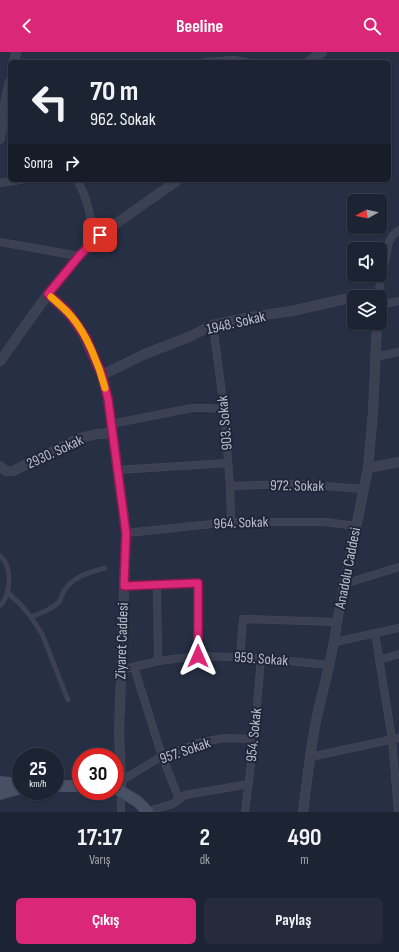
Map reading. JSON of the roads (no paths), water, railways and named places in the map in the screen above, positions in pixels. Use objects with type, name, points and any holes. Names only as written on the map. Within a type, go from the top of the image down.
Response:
[{"type":"main road","points":[[0,782],[12,783]]},
{"type":"main road","points":[[0,794],[12,791]]},
{"type":"main road","points":[[124,791],[148,812]]},
{"type":"street","points":[[312,60],[322,52]]},
{"type":"street","points":[[0,139],[5,99],[8,89]]},
{"type":"street","points":[[78,182],[87,205],[95,240]]},
{"type":"street","points":[[0,361],[48,294],[79,256],[100,235],[175,182]]},
{"type":"street","points":[[379,290],[389,242],[393,235],[399,230]]},
{"type":"street","points":[[0,242],[79,256]]},
{"type":"street","name":"Ziyaret Caddesi","points":[[48,294],[67,311],[86,338],[102,375],[108,399],[126,533],[119,748]]},
{"type":"street","name":"1948. Sokak","points":[[102,375],[145,354],[189,337],[213,325],[251,317],[292,312],[347,299]]},
{"type":"street","points":[[387,304],[399,301]]},
{"type":"street","name":"903. Sokak","points":[[213,325],[224,409],[230,486],[231,522]]},
{"type":"street","name":"Anadolu Caddesi","points":[[303,812],[316,722],[335,642],[344,584],[368,468],[373,412],[377,330]]},
{"type":"street","points":[[375,357],[399,352]]},
{"type":"street","points":[[112,429],[192,408],[224,409]]},
{"type":"street","name":"2930. Sokak","points":[[2,471],[16,470],[80,438],[112,429]]},
{"type":"street","points":[[368,468],[399,462]]},
{"type":"street","points":[[117,470],[228,463]]},
{"type":"street","name":"972. Sokak","points":[[230,486],[297,484],[364,489]]},
{"type":"street","name":"964. Sokak","points":[[126,533],[231,522],[325,522],[356,526]]},
{"type":"street","points":[[344,584],[399,567]]},
{"type":"street","points":[[124,586],[198,583],[198,656]]},
{"type":"street","points":[[157,585],[158,662]]},
{"type":"street","points":[[240,658],[243,619],[337,622]]},
{"type":"street","points":[[335,642],[399,628]]},
{"type":"street","points":[[375,633],[395,739],[398,812]]},
{"type":"street","points":[[379,660],[399,654]]},
{"type":"street","name":"959. Sokak","points":[[122,670],[158,662],[198,656],[261,658],[329,665]]},
{"type":"street","name":"954. Sokak","points":[[245,812],[254,739],[261,658]]},
{"type":"street","points":[[134,667],[162,756],[179,798]]},
{"type":"street","name":"957. Sokak","points":[[124,783],[162,756],[202,742],[224,738],[254,739]]},
{"type":"street","points":[[310,757],[395,739]]},
{"type":"street","points":[[148,812],[173,804],[185,795],[249,784]]},
{"type":"street","points":[[121,800],[122,812]]},
{"type":"lane","points":[[0,556],[5,560],[9,578],[7,592],[3,603],[0,606]]},
{"type":"lane","points":[[31,617],[56,605],[63,592],[74,580],[85,574],[105,568]]},
{"type":"lane","points":[[7,592],[31,617],[42,634],[68,700]]}]
